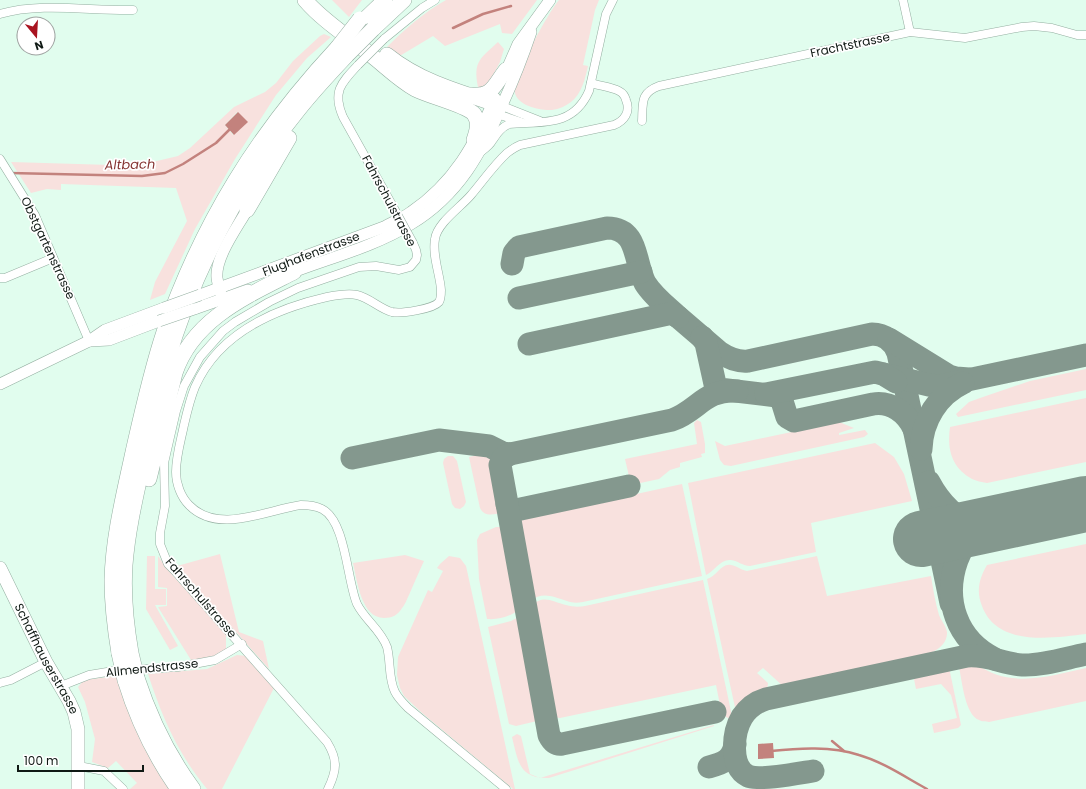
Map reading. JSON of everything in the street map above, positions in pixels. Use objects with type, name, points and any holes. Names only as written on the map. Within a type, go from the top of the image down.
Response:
[{"type":"highway","points":[[305,0],[320,14],[407,84],[423,93],[470,111],[474,115],[478,128],[477,147]]},
{"type":"highway","points":[[319,0],[404,67],[425,79],[466,94],[496,109]]},
{"type":"highway","points":[[370,27],[375,0]]},
{"type":"highway","points":[[370,27],[385,0]]},
{"type":"highway","points":[[178,789],[158,759],[136,712],[131,679],[113,603],[115,542],[143,407],[164,332],[195,256],[229,190],[275,121],[298,92],[343,53],[370,27],[404,0]]},
{"type":"highway","points":[[247,210],[279,154],[343,53]]},
{"type":"highway","points":[[125,653],[125,564],[129,530],[160,388],[173,344],[197,279],[222,225],[264,157],[298,110],[343,53]]},
{"type":"highway","points":[[466,94],[479,95],[489,93],[506,70]]},
{"type":"highway","points":[[452,103],[469,104],[496,109]]},
{"type":"highway","points":[[125,564],[151,472],[169,396],[182,355],[198,333],[223,312],[253,293],[294,272]]},
{"type":"highway","points":[[131,679],[149,711],[161,739],[172,759],[193,789]]},
{"type":"main road","points":[[496,109],[506,70],[518,44],[550,0]]},
{"type":"main road","points":[[496,109],[521,62],[535,22]]},
{"type":"main road","name":"Flughafenstrasse","points":[[89,341],[109,340],[223,299],[373,242],[410,224],[426,214],[452,191],[471,166],[477,147],[496,109]]},
{"type":"main road","name":"Flughafenstrasse","points":[[0,384],[89,341],[105,330],[384,227],[410,214],[432,196],[444,185],[466,156],[477,147]]},
{"type":"main road","points":[[223,299],[217,278],[219,262],[231,237],[247,210]]},
{"type":"main road","name":"Schaffhauserstrasse","points":[[0,568],[46,662],[69,701],[78,729],[78,789]]},
{"type":"street","name":"Fahrschulstrasse","points":[[330,785],[336,768],[333,753],[327,742],[242,644],[168,564],[160,544],[160,533],[165,506],[164,463],[176,411],[184,386],[195,366],[211,344],[223,331],[269,302],[298,288],[359,267],[376,266],[399,270],[410,267],[416,260],[417,255],[413,243],[343,117],[338,104],[338,94],[342,84],[358,65],[370,27],[422,8],[435,0]]},
{"type":"street","name":"Flughafenstrasse","points":[[477,147],[491,143],[501,128],[509,124],[559,120],[572,114],[578,109],[586,97],[591,83],[605,17],[613,0]]},
{"type":"street","points":[[904,0],[910,32]]},
{"type":"street","points":[[0,14],[34,8],[133,10]]},
{"type":"street","name":"Frachtstrasse","points":[[642,121],[644,96],[649,90],[659,86],[910,32],[965,38],[1034,26],[1052,28],[1077,36],[1086,35]]},
{"type":"street","points":[[506,789],[408,708],[395,692],[391,683],[386,644],[380,633],[364,615],[357,603],[339,532],[334,520],[327,512],[322,508],[310,505],[301,505],[229,520],[205,516],[194,511],[184,501],[176,474],[178,454],[192,397],[202,375],[223,347],[242,331],[286,309],[307,302],[339,295],[358,295],[392,312],[403,313],[433,306],[438,302],[441,296],[441,290],[435,251],[435,239],[437,232],[441,226],[471,196],[508,152],[520,146],[614,125],[620,122],[625,116],[628,107],[623,94],[618,90],[591,83]]},
{"type":"street","name":"Flughafenstrasse","points":[[496,109],[523,123]]},
{"type":"street","points":[[496,109],[543,122]]},
{"type":"street","name":"Obstgartenstrasse","points":[[2,162],[35,216],[89,341]]},
{"type":"street","points":[[0,278],[5,278],[53,258]]},
{"type":"street","name":"Allmendstrasse","points":[[61,686],[80,677],[95,674],[113,671],[178,667],[215,660],[242,644]]},
{"type":"street","points":[[0,683],[11,680],[46,662]]},
{"type":"street","points":[[79,766],[104,771],[123,789]]},
{"type":"shaded area","points":[[332,0],[362,0],[349,17]]},
{"type":"shaded area","points":[[446,0],[537,0],[512,34],[502,33],[500,24],[445,46],[433,36],[398,57],[386,48],[414,22]]},
{"type":"shaded area","points":[[559,0],[599,0],[595,10],[583,65],[588,66],[584,81],[578,94],[565,106],[552,110],[542,110],[530,107],[520,101],[515,93],[516,85],[519,74],[532,46],[547,18]]},
{"type":"shaded area","points":[[324,34],[331,37],[307,58],[276,95],[235,159],[195,229],[165,294],[150,300],[155,282],[187,221],[176,188],[61,184],[61,190],[47,189],[31,193],[11,162],[111,165],[157,161],[178,156],[190,148],[234,107],[265,92],[276,83],[293,61]],"holes":[[[237,112],[247,122],[233,135],[225,125]]]},
{"type":"shaded area","points":[[498,42],[504,49],[500,62],[487,87],[478,87],[476,71],[479,61]]},
{"type":"shaded area","points":[[238,112],[248,122],[234,135],[225,125]]},
{"type":"shaded area","points":[[1086,369],[1086,390],[958,417],[956,414],[969,402],[980,398],[1030,381]]},
{"type":"shaded area","points":[[1086,398],[1086,462],[987,483],[974,480],[965,474],[959,469],[952,457],[949,443],[950,427]]},
{"type":"shaded area","points":[[697,420],[701,422],[705,444],[705,453],[701,454],[702,457],[680,463],[680,467],[670,470],[659,479],[631,485],[625,459],[697,444],[694,423]]},
{"type":"shaded area","points":[[839,422],[854,428],[839,433],[839,435],[865,430],[868,434],[864,437],[731,466],[724,465],[720,460],[715,441],[725,446]]},
{"type":"shaded area","points":[[875,443],[894,457],[904,474],[912,501],[811,523],[816,552],[750,566],[727,560],[706,575],[688,483]]},
{"type":"shaded area","points":[[492,452],[504,512],[487,514],[480,508],[469,457]]},
{"type":"shaded area","points":[[448,456],[453,456],[457,461],[466,502],[460,509],[455,508],[452,504],[443,463],[444,459]]},
{"type":"shaded area","points":[[682,484],[702,576],[575,603],[548,596],[539,596],[530,601],[517,528],[518,523],[522,519]]},
{"type":"shaded area","points":[[496,527],[504,527],[508,532],[521,609],[505,617],[487,619],[479,579],[477,540],[480,534]]},
{"type":"shaded area","points":[[1086,544],[1086,634],[1042,638],[1027,637],[1013,634],[1000,628],[989,619],[982,606],[979,595],[980,580],[987,565]]},
{"type":"shaded area","points":[[220,554],[239,632],[263,641],[269,669],[177,566]]},
{"type":"shaded area","points":[[405,555],[424,561],[406,602],[399,613],[394,616],[384,618],[376,616],[370,612],[361,597],[353,563]]},
{"type":"shaded area","points":[[147,556],[155,556],[155,589],[166,589],[166,605],[155,605],[178,646],[170,650],[146,609]]},
{"type":"shaded area","points":[[158,556],[169,571],[226,634],[226,649],[214,657],[191,660],[158,607],[167,606],[167,588],[158,587]]},
{"type":"shaded area","points":[[449,556],[460,558],[466,566],[515,789],[513,789],[422,713],[404,696],[400,688],[397,675],[398,657],[428,590],[432,592],[443,571],[437,568]]},
{"type":"shaded area","points":[[817,556],[827,596],[931,576],[939,615],[947,632],[946,639],[939,648],[920,657],[784,687],[763,668],[757,673],[768,683],[767,690],[750,699],[736,712],[707,579],[727,565],[747,571]]},
{"type":"shaded area","points":[[703,580],[732,716],[730,719],[722,715],[716,685],[560,718],[553,715],[550,711],[531,606],[540,600],[548,600],[571,606],[585,606]]},
{"type":"shaded area","points":[[522,615],[540,713],[537,721],[516,726],[509,724],[488,627],[511,621]]},
{"type":"shaded area","points":[[237,655],[247,656],[274,688],[222,789],[207,789],[179,749],[165,720],[148,674],[207,669]]},
{"type":"shaded area","points":[[974,664],[992,673],[1021,679],[1049,676],[1086,668],[1086,701],[989,722],[980,721],[974,717],[967,705],[959,667],[961,665]]},
{"type":"shaded area","points":[[947,668],[950,672],[961,725],[958,728],[934,733],[932,724],[957,718],[951,695],[941,684],[916,689],[914,679],[918,674]]},
{"type":"shaded area","points":[[116,676],[142,740],[170,789],[130,789],[137,783],[116,761],[108,768],[92,762],[95,739],[85,702],[78,687],[84,680]]},
{"type":"shaded area","points":[[714,725],[549,778],[541,778]]},
{"type":"shaded area","points":[[517,734],[521,736],[530,774],[538,777],[531,775],[526,772],[518,761],[512,737]]},
{"type":"shaded area","points":[[773,743],[774,758],[758,759],[758,744]]},
{"type":"waterway","name":"Altbach","points":[[453,28],[483,14],[511,6]]},
{"type":"waterway","name":"Altbach","points":[[10,173],[142,176],[165,173],[183,164],[216,143],[231,128]]},
{"type":"waterway","points":[[832,741],[844,751]]},
{"type":"waterway","points":[[771,751],[815,748],[848,752],[877,762],[927,789]]},
{"type":"taxiway","points":[[512,264],[514,253],[519,247],[607,228],[617,230],[625,234],[630,240],[645,283],[660,301],[719,352],[729,358],[740,361],[748,361],[872,334],[881,335],[888,339],[894,345],[898,353],[951,603]]},
{"type":"taxiway","points":[[519,298],[641,272]]},
{"type":"taxiway","points":[[529,344],[668,314],[673,314],[678,317]]},
{"type":"taxiway","points":[[702,337],[706,343],[715,384],[719,389],[777,396],[782,401],[787,417],[794,421],[873,404],[886,404],[903,413],[914,429]]},
{"type":"taxiway","points":[[889,339],[949,376],[969,379]]},
{"type":"taxiway","points":[[883,374],[939,386],[1086,355]]},
{"type":"taxiway","points":[[766,394],[875,372],[883,374],[896,382]]},
{"type":"taxiway","points":[[921,449],[924,428],[933,410],[946,394],[963,383]]},
{"type":"taxiway","points":[[715,712],[562,744],[557,744],[553,741],[549,735],[500,465],[503,458],[510,454],[672,420],[681,416],[702,401],[717,393],[737,391]]},
{"type":"taxiway","points":[[352,458],[439,440],[489,446],[503,453],[510,454]]},
{"type":"taxiway","points":[[929,482],[943,503],[963,520],[979,525],[995,523]]},
{"type":"taxiway","points":[[507,504],[511,509],[516,510],[629,486]]},
{"type":"taxiway","points":[[995,659],[982,651],[962,630],[956,617],[952,589],[953,575],[957,560],[966,542],[981,528],[1004,521]]},
{"type":"taxiway","points":[[813,771],[761,778],[748,776],[738,765],[734,749],[736,731],[742,717],[750,708],[766,699],[967,656],[981,656],[1015,664],[1030,665],[1086,654]]},
{"type":"taxiway","points":[[709,767],[719,764],[730,757],[735,744]]},
{"type":"runway","points":[[921,539],[1086,504]]}]
